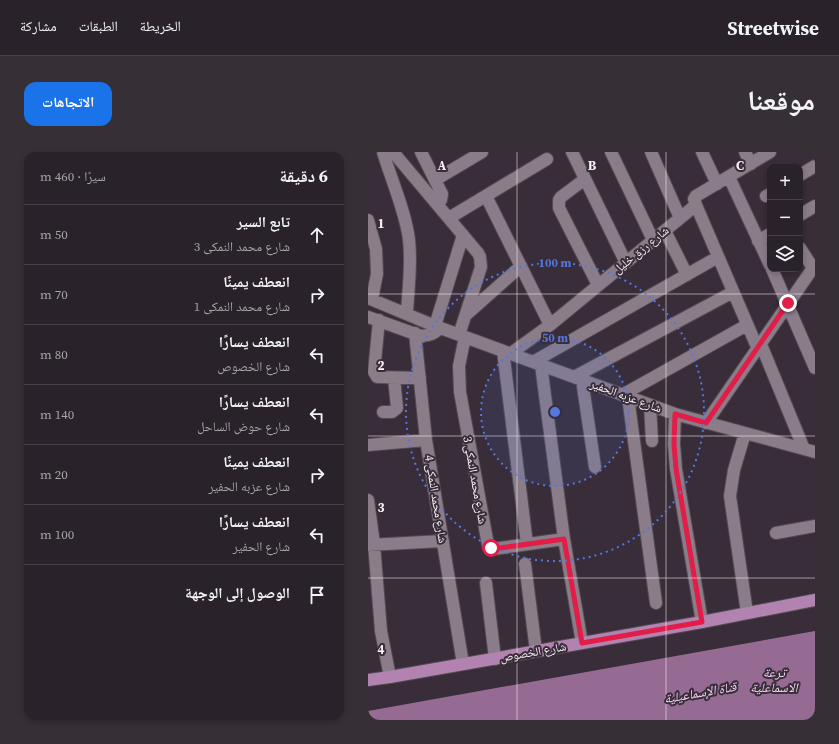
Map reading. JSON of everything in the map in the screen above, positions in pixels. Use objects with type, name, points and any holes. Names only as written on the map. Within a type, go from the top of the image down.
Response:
[{"type":"main road","name":"شارع الخصوص","points":[[368,680],[702,622],[815,600]]},
{"type":"street","points":[[383,152],[404,217],[409,239],[410,256],[407,314]]},
{"type":"street","points":[[393,152],[478,253],[481,267],[466,315],[462,336]]},
{"type":"street","points":[[420,152],[442,194],[441,200],[437,204]]},
{"type":"street","points":[[435,180],[482,152]]},
{"type":"street","points":[[572,152],[626,263]]},
{"type":"street","points":[[611,152],[653,240]]},
{"type":"street","points":[[651,152],[680,218]]},
{"type":"street","points":[[702,152],[717,184]]},
{"type":"street","points":[[745,152],[750,164]]},
{"type":"street","name":"شارع رزق خليل","points":[[507,352],[550,325],[665,231],[696,205],[694,199],[696,196],[770,152]]},
{"type":"street","points":[[449,218],[547,159]]},
{"type":"street","points":[[803,173],[815,166]]},
{"type":"street","points":[[729,177],[767,259]]},
{"type":"street","points":[[585,179],[561,197],[559,200],[559,208],[598,285]]},
{"type":"street","points":[[486,196],[550,325]]},
{"type":"street","points":[[696,205],[747,325],[759,345],[810,450]]},
{"type":"street","points":[[803,214],[815,206]]},
{"type":"street","points":[[368,220],[376,249],[377,274],[370,299]]},
{"type":"street","points":[[665,231],[687,275]]},
{"type":"street","points":[[420,378],[377,377],[374,372],[374,319],[422,336],[435,333],[438,327],[463,235]]},
{"type":"street","points":[[758,240],[767,236]]},
{"type":"street","points":[[706,423],[814,267],[803,252]]},
{"type":"street","points":[[582,643],[564,539],[537,364],[718,257]]},
{"type":"street","points":[[466,315],[521,266]]},
{"type":"street","points":[[773,272],[815,368]]},
{"type":"street","points":[[595,467],[578,379],[733,292]]},
{"type":"street","name":"شارع عزبه الحفير","points":[[370,299],[438,327],[675,414],[810,450]]},
{"type":"street","points":[[656,603],[625,396],[747,325]]},
{"type":"street","name":"شارع محمد النمكى 4","points":[[415,333],[426,440],[463,664]]},
{"type":"street","name":"شارع محمد النمكى 3","points":[[462,336],[459,366],[460,392],[487,543],[489,547],[493,549],[564,539]]},
{"type":"street","points":[[507,352],[527,544]]},
{"type":"street","points":[[383,412],[392,412],[397,408],[394,378]]},
{"type":"street","points":[[650,405],[652,441]]},
{"type":"street","points":[[675,414],[674,444],[676,469],[702,622]]},
{"type":"street","points":[[744,433],[734,470],[730,496],[747,613]]},
{"type":"street","points":[[368,445],[426,440]]},
{"type":"street","points":[[368,500],[371,545],[381,631],[390,677]]},
{"type":"street","points":[[776,533],[815,526]]},
{"type":"street","points":[[371,545],[443,540]]},
{"type":"street","points":[[525,564],[536,651]]},
{"type":"street","points":[[486,583],[495,658]]},
{"type":"water","name":"ترعة الاسماعلية","points":[[815,631],[815,720],[368,720],[368,711]]},
{"type":"route","points":[[491,548],[493,549],[564,539],[582,643],[702,622],[676,469],[674,444],[675,414],[706,423],[788,303]]},
{"type":"water label","name":"قناة الإسماعيلية","points":[[700,692]]}]
